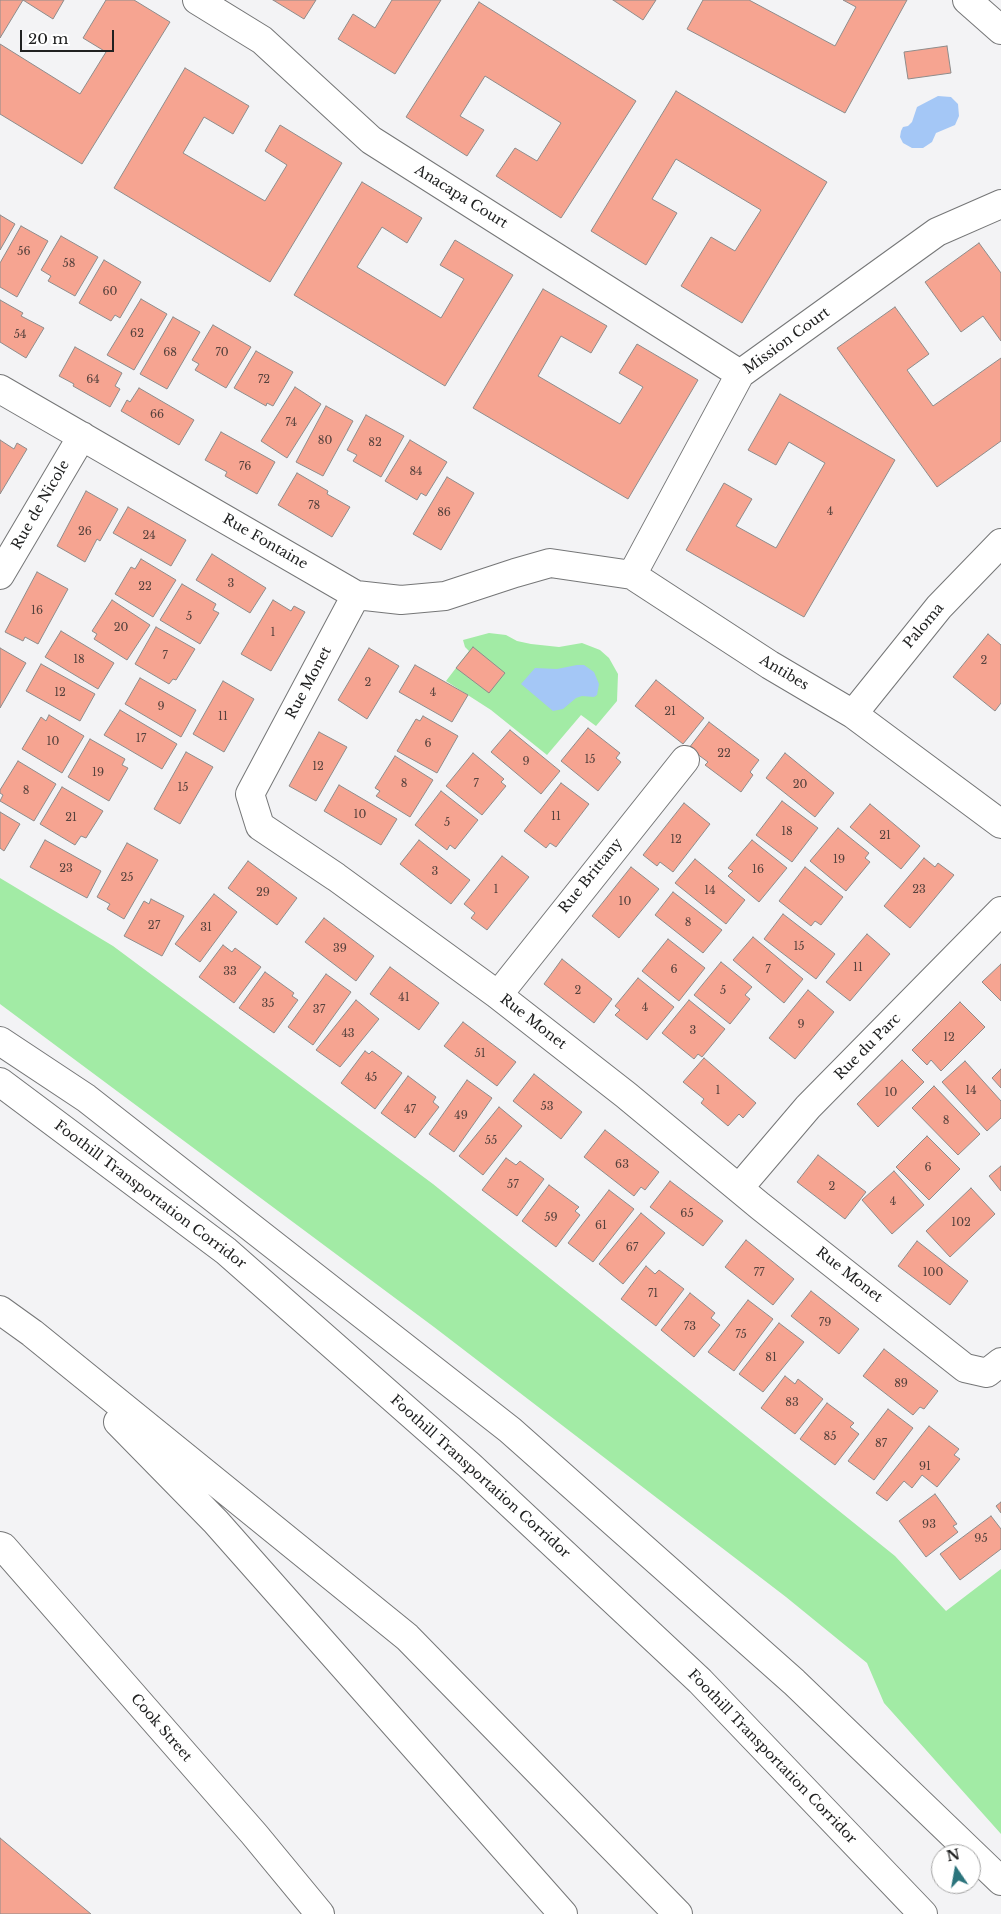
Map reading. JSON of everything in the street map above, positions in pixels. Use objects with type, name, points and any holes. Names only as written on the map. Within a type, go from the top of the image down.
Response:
[{"type":"main road","name":"Anacapa Court","points":[[197,0],[262,40],[371,140],[740,374]]},
{"type":"main road","points":[[967,0],[1001,30]]},
{"type":"main road","name":"Mission Court","points":[[632,575],[740,374],[938,232],[1001,204]]},
{"type":"main road","name":"Rue Fontaine","points":[[0,389],[356,595],[401,600],[445,596],[515,572],[550,563]]},
{"type":"main road","name":"Rue de Nicole","points":[[0,574],[82,436]]},
{"type":"main road","name":"Paloma","points":[[853,714],[939,607],[1001,543]]},
{"type":"main road","name":"Antibes","points":[[550,563],[632,575],[770,665],[853,714],[1001,824]]},
{"type":"main road","name":"Rue Monet","points":[[356,595],[250,794],[260,826],[498,994],[965,1368],[987,1373],[1001,1362]]},
{"type":"main road","name":"Rue Brittany","points":[[498,994],[686,760]]},
{"type":"main road","name":"Rue du Parc","points":[[739,1188],[808,1107],[1001,911]]},
{"type":"main road","points":[[0,1041],[86,1098],[510,1430],[794,1682],[1001,1881]]},
{"type":"main road","name":"Foothill Transportation Corridor","points":[[0,1082],[226,1251],[469,1465],[700,1681],[923,1914]]},
{"type":"main road","points":[[0,1310],[32,1333],[408,1637],[678,1914]]},
{"type":"main road","points":[[32,1333],[216,1522],[563,1914]]},
{"type":"main road","name":"Cook Street","points":[[0,1546],[254,1834],[320,1914]]},
{"type":"green space","points":[[489,633],[506,635],[517,641],[531,644],[559,647],[582,643],[600,650],[609,658],[618,674],[617,701],[596,726],[581,715],[547,755],[491,710],[446,681],[469,651],[465,647],[463,640]]},
{"type":"green space","points":[[0,878],[113,946],[433,1184],[895,1556],[946,1611],[1001,1569],[1001,1834],[884,1703],[867,1663],[786,1597],[434,1327],[0,1004]]},
{"type":"water","points":[[938,96],[951,97],[958,104],[959,116],[955,125],[936,133],[932,142],[923,148],[912,148],[903,143],[900,137],[901,131],[903,127],[908,126],[912,122],[917,107]]},
{"type":"water","points":[[584,665],[594,672],[599,684],[597,695],[594,697],[582,696],[576,698],[563,709],[553,711],[521,684],[535,668],[557,669]]},
{"type":"building","points":[[0,0],[23,0],[0,38]]},
{"type":"building","points":[[23,0],[64,0],[53,19]]},
{"type":"building","points":[[106,0],[134,0],[170,22],[82,164],[0,114],[0,44],[80,94],[106,52],[83,38]]},
{"type":"building","points":[[273,0],[316,0],[304,19]]},
{"type":"building","points":[[392,0],[441,0],[395,74],[338,39],[353,14],[375,28]]},
{"type":"building","points":[[613,0],[656,0],[643,20]]},
{"type":"building","points":[[703,0],[749,0],[835,46],[856,7],[843,0],[907,0],[845,113],[687,29]]},
{"type":"building","points":[[479,2],[636,101],[561,218],[496,176],[515,148],[537,161],[561,123],[485,76],[460,116],[484,130],[467,156],[406,117]]},
{"type":"building","points":[[947,46],[951,73],[908,79],[904,52]]},
{"type":"building","points":[[185,68],[249,106],[233,134],[204,117],[183,153],[265,201],[287,165],[265,151],[280,125],[342,163],[270,282],[114,188]]},
{"type":"building","points":[[676,91],[827,182],[742,323],[681,286],[711,237],[735,251],[761,210],[676,159],[652,199],[677,213],[646,265],[591,231]]},
{"type":"building","points":[[362,182],[422,218],[407,243],[382,227],[357,267],[441,318],[464,279],[440,265],[455,240],[513,275],[445,386],[294,295]]},
{"type":"building","points":[[0,215],[15,224],[0,250]]},
{"type":"building","points":[[21,226],[48,241],[17,297],[0,287],[0,263]]},
{"type":"building","points":[[61,236],[98,257],[75,296],[48,281],[51,276],[41,270]]},
{"type":"building","points":[[979,243],[1001,273],[1001,341],[983,316],[961,332],[925,282]]},
{"type":"building","points":[[104,260],[141,282],[120,318],[115,315],[111,321],[79,303]]},
{"type":"building","points":[[543,289],[607,326],[591,353],[561,336],[538,376],[620,424],[643,387],[619,373],[637,344],[698,380],[628,499],[473,408]]},
{"type":"building","points":[[141,299],[167,314],[134,370],[107,355]]},
{"type":"building","points":[[0,300],[23,313],[21,316],[44,328],[26,358],[0,342]]},
{"type":"building","points":[[895,307],[929,354],[907,370],[933,406],[1001,358],[1001,441],[937,487],[837,348]]},
{"type":"building","points":[[173,317],[200,332],[167,389],[140,374]]},
{"type":"building","points":[[213,325],[251,347],[226,388],[195,370],[199,364],[192,360]]},
{"type":"building","points":[[75,347],[122,373],[115,386],[120,389],[110,407],[59,376]]},
{"type":"building","points":[[256,351],[293,372],[273,406],[267,403],[266,406],[234,388]]},
{"type":"building","points":[[295,387],[321,404],[287,458],[261,441]]},
{"type":"building","points":[[139,388],[194,420],[179,445],[121,411],[127,400],[130,402]]},
{"type":"building","points":[[780,394],[895,460],[804,617],[686,550],[724,483],[752,499],[736,526],[776,548],[825,463],[789,442],[776,465],[748,450]]},
{"type":"building","points":[[326,406],[353,421],[323,476],[296,462]]},
{"type":"building","points":[[366,415],[404,436],[381,477],[353,461],[357,455],[347,450]]},
{"type":"building","points":[[221,432],[275,462],[257,494],[225,476],[227,472],[205,460]]},
{"type":"building","points":[[0,440],[14,449],[17,443],[27,449],[0,494]]},
{"type":"building","points":[[410,440],[447,462],[426,496],[421,493],[417,500],[385,481]]},
{"type":"building","points":[[297,473],[328,491],[327,494],[350,507],[332,537],[278,505]]},
{"type":"building","points":[[447,477],[474,493],[441,550],[413,534]]},
{"type":"building","points":[[86,491],[118,509],[100,541],[97,539],[85,562],[57,546]]},
{"type":"building","points":[[128,507],[186,540],[171,566],[113,533]]},
{"type":"building","points":[[212,554],[266,588],[250,613],[196,580]]},
{"type":"building","points":[[141,559],[176,580],[153,617],[115,594],[131,567],[135,569]]},
{"type":"building","points":[[37,572],[68,589],[38,644],[25,637],[23,641],[5,632]]},
{"type":"building","points":[[182,584],[216,604],[213,610],[219,613],[200,644],[160,620]]},
{"type":"building","points":[[112,600],[150,625],[127,660],[94,639],[97,634],[92,631]]},
{"type":"building","points":[[273,600],[291,611],[294,606],[305,612],[271,671],[241,654]]},
{"type":"building","points":[[156,627],[195,649],[176,680],[173,679],[169,684],[135,664]]},
{"type":"building","points":[[61,631],[114,663],[98,689],[45,657]]},
{"type":"building","points":[[988,634],[1001,645],[1001,703],[995,711],[953,677]]},
{"type":"building","points":[[473,647],[505,673],[489,693],[456,668]]},
{"type":"building","points":[[0,648],[26,663],[0,708]]},
{"type":"building","points":[[369,648],[399,666],[367,719],[338,700]]},
{"type":"building","points":[[41,664],[95,694],[80,721],[26,691]]},
{"type":"building","points":[[415,665],[468,695],[452,722],[399,692]]},
{"type":"building","points":[[140,678],[196,710],[181,737],[125,704]]},
{"type":"building","points":[[656,680],[704,718],[683,744],[635,706]]},
{"type":"building","points":[[223,681],[254,699],[224,752],[193,734]]},
{"type":"building","points":[[120,710],[177,744],[162,769],[104,735]]},
{"type":"building","points":[[49,715],[84,736],[62,773],[22,749],[41,717],[46,721]]},
{"type":"building","points":[[423,716],[458,736],[437,773],[397,751],[416,719],[420,721]]},
{"type":"building","points":[[709,722],[759,760],[750,772],[753,775],[741,792],[705,765],[708,762],[689,748]]},
{"type":"building","points":[[588,728],[620,753],[616,758],[621,762],[598,791],[561,761]]},
{"type":"building","points":[[510,730],[560,771],[541,794],[491,752]]},
{"type":"building","points":[[319,732],[347,747],[316,801],[289,786]]},
{"type":"building","points":[[90,739],[125,759],[122,765],[128,768],[109,801],[68,777]]},
{"type":"building","points":[[186,752],[213,767],[180,824],[154,809]]},
{"type":"building","points":[[473,753],[504,779],[501,782],[506,786],[482,815],[446,786]]},
{"type":"building","points":[[785,753],[834,793],[815,817],[766,778]]},
{"type":"building","points":[[395,756],[433,780],[410,817],[376,796],[380,791],[375,788]]},
{"type":"building","points":[[18,761],[56,784],[34,821],[0,801],[3,795],[0,793],[0,790]]},
{"type":"building","points":[[561,783],[589,804],[556,847],[550,843],[546,848],[524,831]]},
{"type":"building","points":[[339,785],[397,819],[381,845],[324,811]]},
{"type":"building","points":[[62,787],[103,811],[86,838],[81,836],[75,845],[40,824]]},
{"type":"building","points":[[441,791],[478,820],[455,849],[450,845],[447,850],[415,825]]},
{"type":"building","points":[[782,801],[818,828],[792,862],[756,835]]},
{"type":"building","points":[[684,803],[710,824],[673,872],[660,862],[657,866],[643,855]]},
{"type":"building","points":[[870,804],[920,846],[901,869],[850,827]]},
{"type":"building","points":[[0,812],[20,824],[4,851],[0,848]]},
{"type":"building","points":[[838,828],[869,853],[865,858],[870,862],[846,891],[810,861]]},
{"type":"building","points":[[45,840],[101,871],[87,898],[30,867]]},
{"type":"building","points":[[419,840],[470,880],[451,904],[400,864]]},
{"type":"building","points":[[752,840],[787,868],[759,902],[728,876],[733,871],[728,868]]},
{"type":"building","points":[[127,843],[158,860],[124,919],[107,909],[110,904],[97,897]]},
{"type":"building","points":[[502,856],[529,877],[487,930],[471,918],[475,913],[464,904]]},
{"type":"building","points":[[924,858],[935,867],[938,863],[954,875],[910,928],[884,906]]},
{"type":"building","points":[[695,859],[745,900],[726,924],[675,883]]},
{"type":"building","points":[[248,861],[297,898],[277,925],[228,888]]},
{"type":"building","points":[[631,867],[659,889],[619,938],[592,916]]},
{"type":"building","points":[[805,867],[843,897],[821,925],[815,921],[811,926],[779,901]]},
{"type":"building","points":[[673,892],[722,930],[703,953],[655,915]]},
{"type":"building","points":[[214,894],[237,912],[200,962],[175,944]]},
{"type":"building","points":[[151,899],[184,916],[162,956],[124,936],[144,901],[149,904]]},
{"type":"building","points":[[783,914],[835,954],[816,979],[764,939]]},
{"type":"building","points":[[324,918],[374,956],[356,981],[305,942]]},
{"type":"building","points":[[867,934],[890,954],[850,1001],[826,982]]},
{"type":"building","points":[[753,937],[803,979],[784,1003],[733,960]]},
{"type":"building","points":[[668,939],[705,968],[679,1001],[642,971]]},
{"type":"building","points":[[223,945],[232,952],[235,948],[261,967],[234,1003],[199,977]]},
{"type":"building","points":[[562,959],[612,999],[594,1023],[544,984]]},
{"type":"building","points":[[721,962],[752,987],[745,995],[750,999],[730,1024],[694,995]]},
{"type":"building","points":[[1001,964],[1001,1001],[982,982]]},
{"type":"building","points":[[390,967],[439,1003],[419,1030],[370,994]]},
{"type":"building","points":[[265,972],[294,993],[292,996],[298,1000],[274,1033],[239,1008]]},
{"type":"building","points":[[326,974],[351,992],[313,1045],[288,1027]]},
{"type":"building","points":[[638,978],[674,1007],[647,1040],[615,1015],[620,1010],[615,1006]]},
{"type":"building","points":[[808,990],[834,1012],[795,1059],[769,1038]]},
{"type":"building","points":[[356,1000],[379,1019],[340,1067],[316,1050]]},
{"type":"building","points":[[689,1000],[725,1029],[702,1057],[698,1054],[694,1059],[662,1033]]},
{"type":"building","points":[[960,1002],[985,1027],[941,1071],[931,1060],[927,1065],[912,1050]]},
{"type":"building","points":[[463,1022],[516,1062],[497,1086],[444,1046]]},
{"type":"building","points":[[365,1051],[369,1054],[372,1051],[402,1073],[375,1109],[341,1083]]},
{"type":"building","points":[[704,1058],[756,1103],[743,1118],[739,1114],[728,1126],[701,1103],[704,1099],[683,1082]]},
{"type":"building","points":[[902,1060],[924,1082],[878,1127],[857,1104]]},
{"type":"building","points":[[965,1061],[1001,1101],[1001,1118],[987,1131],[942,1082]]},
{"type":"building","points":[[1001,1069],[1001,1088],[992,1078]]},
{"type":"building","points":[[534,1074],[582,1112],[561,1139],[513,1101]]},
{"type":"building","points":[[408,1076],[436,1097],[433,1102],[439,1107],[415,1138],[381,1113]]},
{"type":"building","points":[[467,1080],[492,1098],[454,1152],[429,1134]]},
{"type":"building","points":[[934,1086],[980,1134],[958,1155],[912,1108]]},
{"type":"building","points":[[499,1107],[522,1126],[483,1175],[459,1156]]},
{"type":"building","points":[[605,1130],[659,1172],[645,1190],[641,1187],[634,1196],[584,1157]]},
{"type":"building","points":[[927,1136],[960,1169],[929,1200],[896,1167]]},
{"type":"building","points":[[818,1155],[866,1192],[845,1219],[797,1182]]},
{"type":"building","points":[[506,1158],[516,1165],[520,1161],[544,1179],[517,1216],[482,1190]]},
{"type":"building","points":[[1001,1166],[1001,1191],[989,1176]]},
{"type":"building","points":[[894,1171],[924,1205],[892,1234],[862,1200]]},
{"type":"building","points":[[670,1181],[723,1221],[703,1246],[650,1207]]},
{"type":"building","points":[[549,1185],[579,1207],[575,1211],[580,1215],[556,1247],[522,1221]]},
{"type":"building","points":[[971,1188],[995,1214],[950,1257],[926,1231]]},
{"type":"building","points":[[609,1190],[634,1209],[593,1262],[568,1243]]},
{"type":"building","points":[[641,1213],[665,1233],[623,1284],[599,1264]]},
{"type":"building","points":[[746,1240],[794,1279],[773,1305],[725,1267]]},
{"type":"building","points":[[917,1241],[968,1281],[950,1305],[898,1266]]},
{"type":"building","points":[[646,1266],[655,1274],[659,1270],[684,1289],[656,1326],[621,1299]]},
{"type":"building","points":[[811,1291],[859,1329],[839,1354],[791,1316]]},
{"type":"building","points":[[690,1293],[715,1313],[711,1318],[720,1325],[694,1357],[661,1330]]},
{"type":"building","points":[[748,1300],[773,1319],[734,1371],[708,1352]]},
{"type":"building","points":[[779,1323],[804,1342],[763,1392],[739,1374]]},
{"type":"building","points":[[884,1349],[938,1391],[924,1409],[920,1407],[913,1415],[863,1376]]},
{"type":"building","points":[[785,1376],[795,1384],[798,1379],[823,1399],[795,1434],[761,1408]]},
{"type":"building","points":[[827,1403],[854,1423],[850,1427],[859,1434],[835,1465],[800,1439]]},
{"type":"building","points":[[888,1409],[913,1428],[874,1480],[848,1461]]},
{"type":"building","points":[[929,1426],[959,1449],[954,1455],[960,1459],[937,1487],[922,1475],[912,1488],[904,1481],[887,1501],[876,1493]]},
{"type":"building","points":[[935,1494],[957,1524],[953,1526],[958,1532],[926,1557],[899,1521]]},
{"type":"building","points":[[1001,1502],[1001,1513],[996,1506]]},
{"type":"building","points":[[991,1516],[1001,1529],[1001,1549],[960,1580],[940,1554]]},
{"type":"building","points":[[0,1838],[91,1914],[0,1914]]}]
